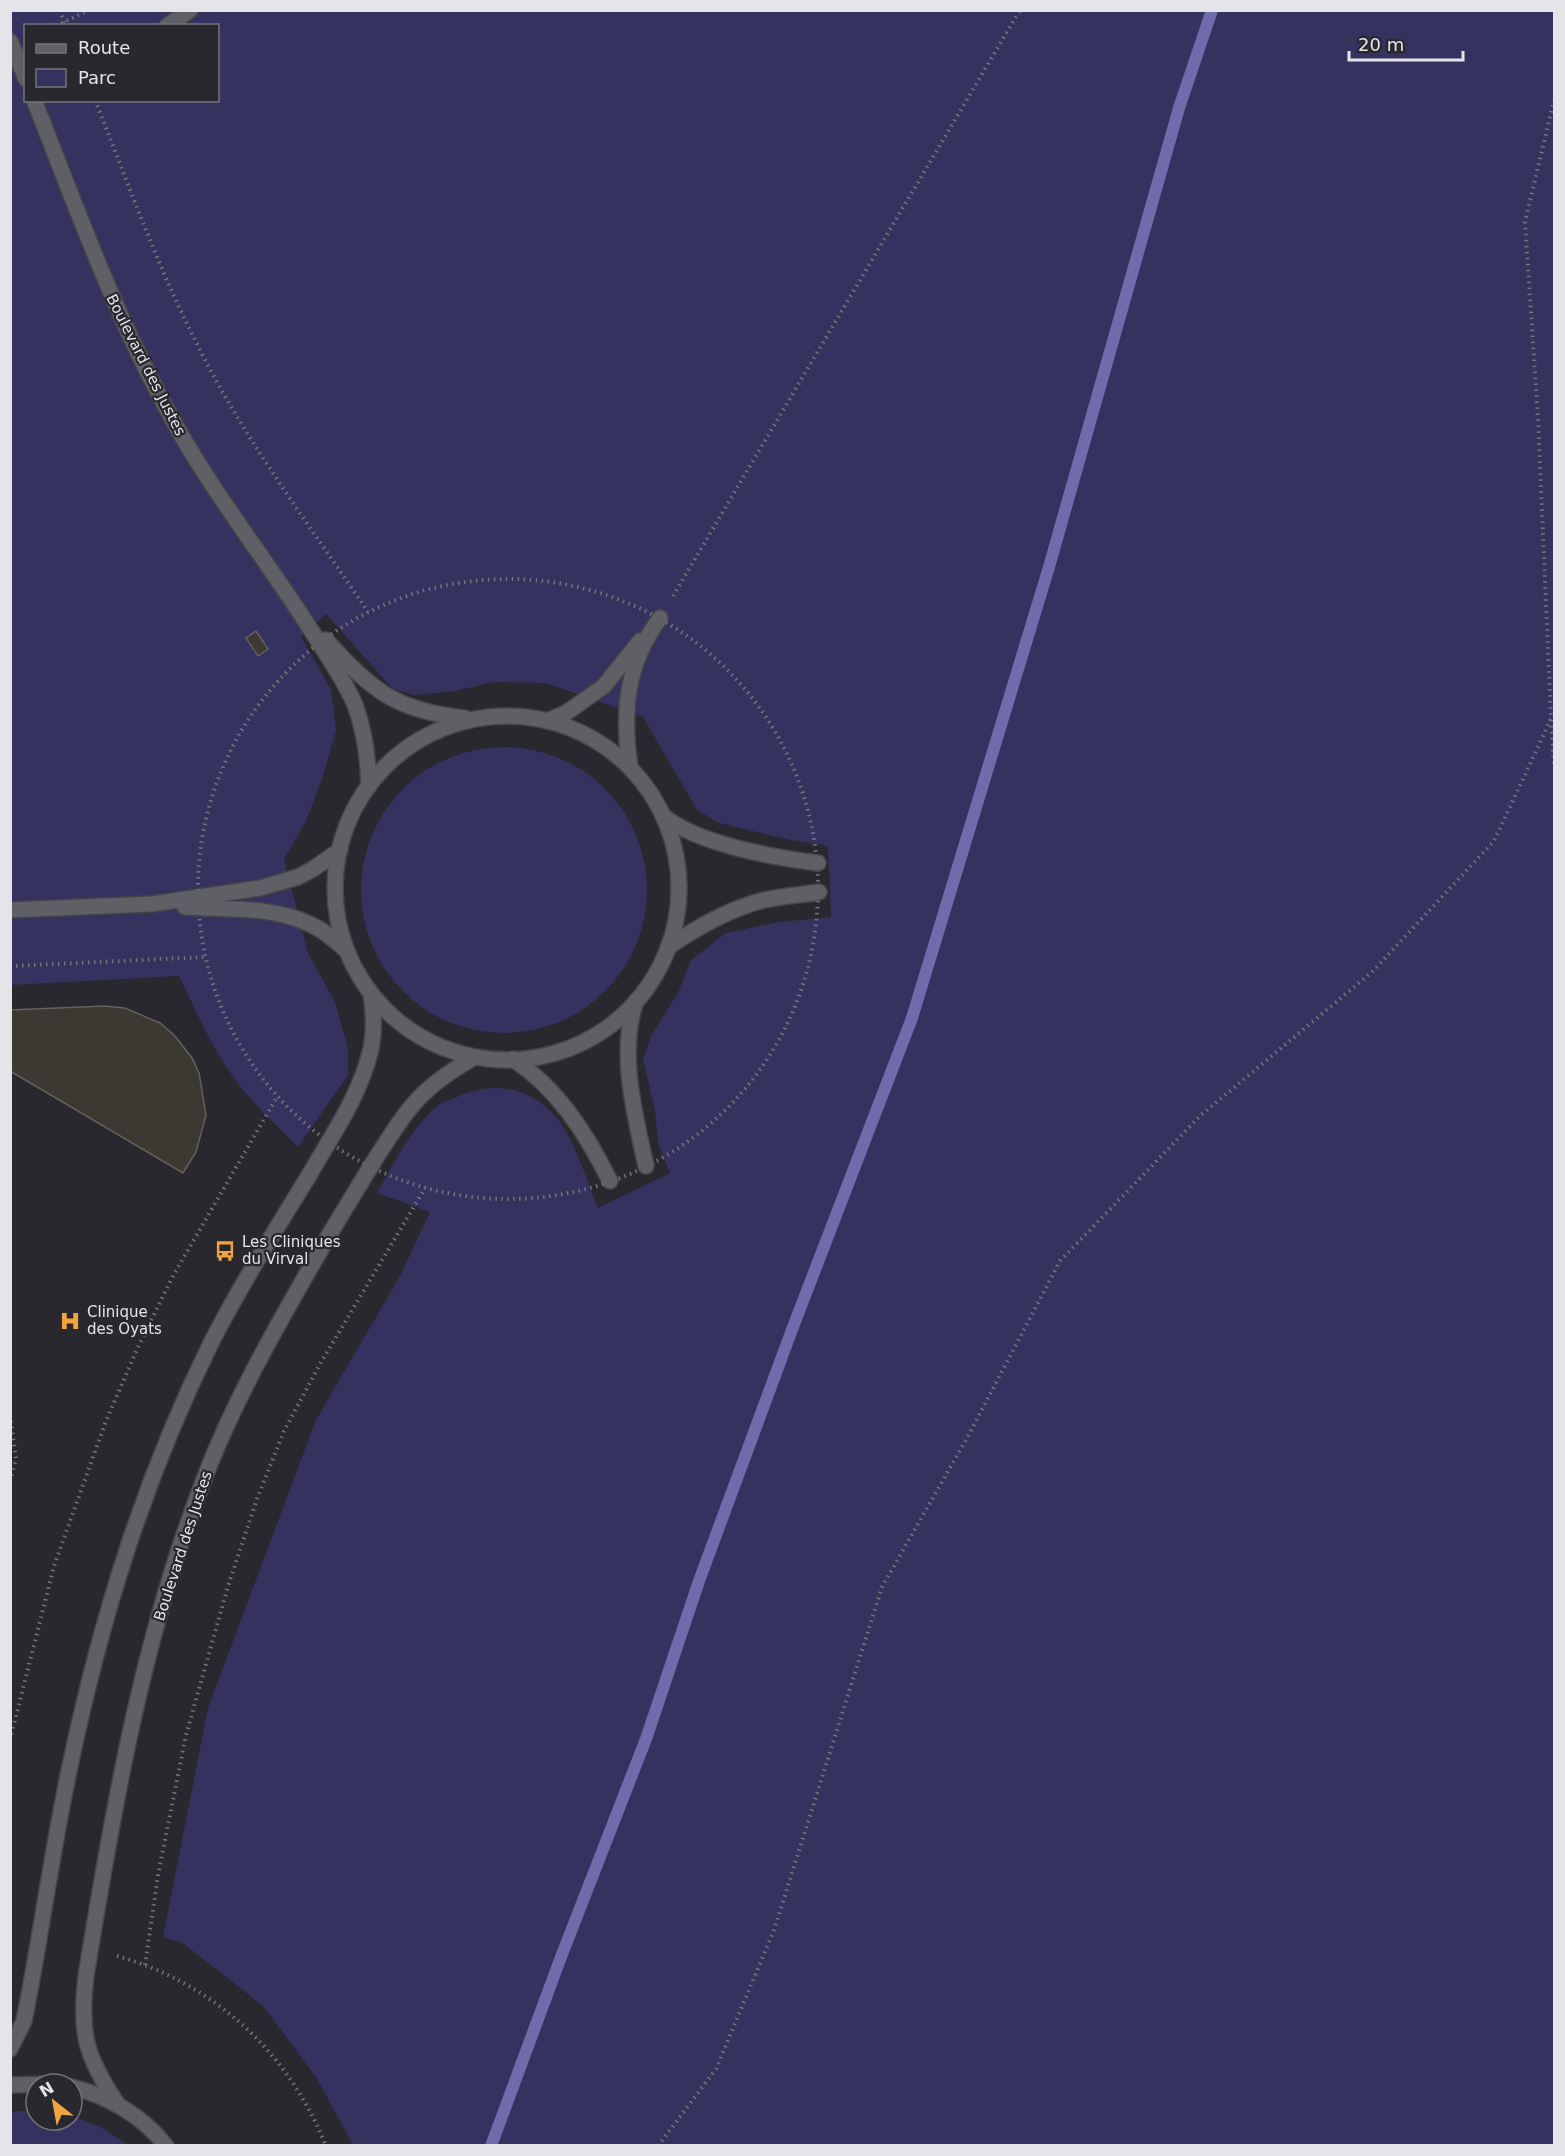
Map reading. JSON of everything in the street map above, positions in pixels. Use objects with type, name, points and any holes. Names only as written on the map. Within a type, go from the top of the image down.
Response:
[{"type":"street","points":[[169,24],[190,10]]},
{"type":"street","points":[[10,41],[24,74]]},
{"type":"street","name":"Boulevard des Justes","points":[[35,102],[103,278],[148,375],[211,484],[298,609],[322,640],[365,681],[393,700],[428,713],[474,719]]},
{"type":"street","points":[[547,721],[566,713],[604,686],[660,618]]},
{"type":"street","points":[[630,767],[625,732],[628,688],[639,655],[652,628],[660,618]]},
{"type":"street","name":"Boulevard des Justes","points":[[322,640],[355,706],[367,747],[369,785]]},
{"type":"street","points":[[511,716],[547,721],[593,738],[630,767],[649,789],[664,817],[676,853],[679,885],[678,910],[669,947],[658,970],[636,1001],[608,1027],[574,1046],[550,1054],[513,1059],[475,1057],[451,1050],[417,1034],[388,1012],[371,993],[355,969],[347,951],[336,907],[336,872],[339,850],[351,816],[369,785],[411,745],[441,729],[474,719],[511,716]]},
{"type":"street","points":[[664,817],[698,837],[781,858],[818,863]]},
{"type":"street","points":[[197,903],[279,884],[313,869],[339,850]]},
{"type":"street","points":[[669,947],[724,913],[764,900],[819,892]]},
{"type":"street","points":[[10,910],[197,903],[289,916],[323,931],[347,951]]},
{"type":"street","points":[[10,2049],[24,2021],[57,1834],[85,1699],[108,1611],[146,1490],[189,1389],[233,1300],[328,1143],[356,1092],[370,1052],[373,1023],[371,993]]},
{"type":"street","points":[[636,1001],[631,1017],[629,1072],[646,1166]]},
{"type":"street","name":"Boulevard des Justes","points":[[118,2105],[94,2066],[85,2037],[83,2000],[116,1799],[133,1720],[168,1583],[189,1520],[211,1462],[262,1355],[370,1168],[395,1128],[424,1092],[453,1069],[475,1057]]},
{"type":"street","points":[[513,1059],[534,1074],[568,1112],[610,1181]]},
{"type":"street","points":[[84,2091],[118,2105],[142,2121],[166,2145]]},
{"type":"path","points":[[60,10],[65,23],[89,10]]},
{"type":"path","points":[[660,618],[1020,10]]},
{"type":"path","points":[[1554,100],[1526,222],[1538,418],[1554,768]]},
{"type":"path","points":[[96,102],[165,276],[195,340],[236,414],[368,612]]},
{"type":"path","points":[[524,578],[563,583],[603,592],[660,618],[708,650],[737,678],[762,709],[783,743],[800,780],[812,818],[819,892],[815,937],[806,977],[792,1015],[773,1050],[751,1083],[723,1113],[692,1139],[646,1166],[610,1181],[584,1190],[544,1197],[504,1199],[464,1196],[425,1188],[370,1168],[328,1143],[292,1113],[277,1097],[256,1072],[239,1045],[213,987],[205,957],[197,903],[198,861],[204,825],[227,756],[245,723],[291,666],[322,640],[368,612],[405,596],[444,585],[483,579],[524,578]]},
{"type":"path","points":[[658,2145],[716,2069],[774,1930],[882,1587],[967,1438],[1060,1261],[1200,1116],[1372,972],[1494,841],[1551,719]]},
{"type":"path","points":[[10,966],[205,957]]},
{"type":"path","points":[[10,1740],[54,1566],[106,1421],[138,1347],[174,1274],[277,1097]]},
{"type":"path","points":[[145,1965],[158,1875],[186,1735],[228,1586],[257,1499],[284,1431],[320,1364],[425,1188]]},
{"type":"path","points":[[10,1415],[12,1443],[16,1459],[10,1480]]},
{"type":"path","points":[[90,1950],[145,1965],[177,1979],[234,2016],[259,2039],[301,2093],[326,2145]]},
{"type":"green space","points":[[10,11],[1554,11],[1554,2145],[353,2145],[316,2077],[263,2006],[183,1943],[163,1937],[208,1708],[316,1420],[400,1276],[430,1212],[377,1193],[410,1136],[436,1107],[470,1092],[497,1088],[522,1093],[534,1099],[556,1117],[574,1148],[598,1208],[670,1173],[658,1143],[655,1110],[643,1059],[651,1036],[678,993],[691,960],[726,933],[779,922],[831,917],[828,846],[790,840],[719,823],[697,810],[643,717],[546,683],[493,682],[456,691],[415,695],[393,689],[326,614],[301,637],[331,689],[336,730],[323,776],[306,821],[284,859],[308,953],[335,1002],[348,1048],[348,1075],[298,1147],[255,1103],[232,1075],[210,1039],[179,976],[11,985]]},
{"type":"green space","points":[[490,747],[518,747],[546,753],[572,764],[595,779],[615,799],[630,822],[641,848],[647,876],[647,904],[641,932],[630,958],[615,981],[595,1001],[572,1016],[546,1027],[518,1033],[490,1033],[462,1027],[436,1016],[413,1001],[393,981],[378,958],[367,932],[361,904],[361,876],[367,848],[378,822],[393,799],[413,779],[436,764],[462,753]]},
{"type":"green space","points":[[24,2111],[24,2132],[84,2132],[84,2121],[101,2127],[128,2145],[11,2145],[11,2113]]},
{"type":"building","points":[[256,631],[268,649],[258,656],[246,638]]},
{"type":"building","points":[[104,1006],[125,1008],[160,1023],[175,1036],[192,1058],[199,1073],[206,1115],[196,1152],[183,1173],[10,1071],[10,1010]]},
{"type":"waterway","points":[[491,2146],[561,1957],[646,1739],[699,1581],[793,1327],[912,1018],[1049,567],[1179,108],[1212,10]]},
{"type":"place","name":"Les Cliniques du Virval","points":[[225,1251]]},
{"type":"place","name":"Clinique des Oyats","points":[[70,1321]]}]
